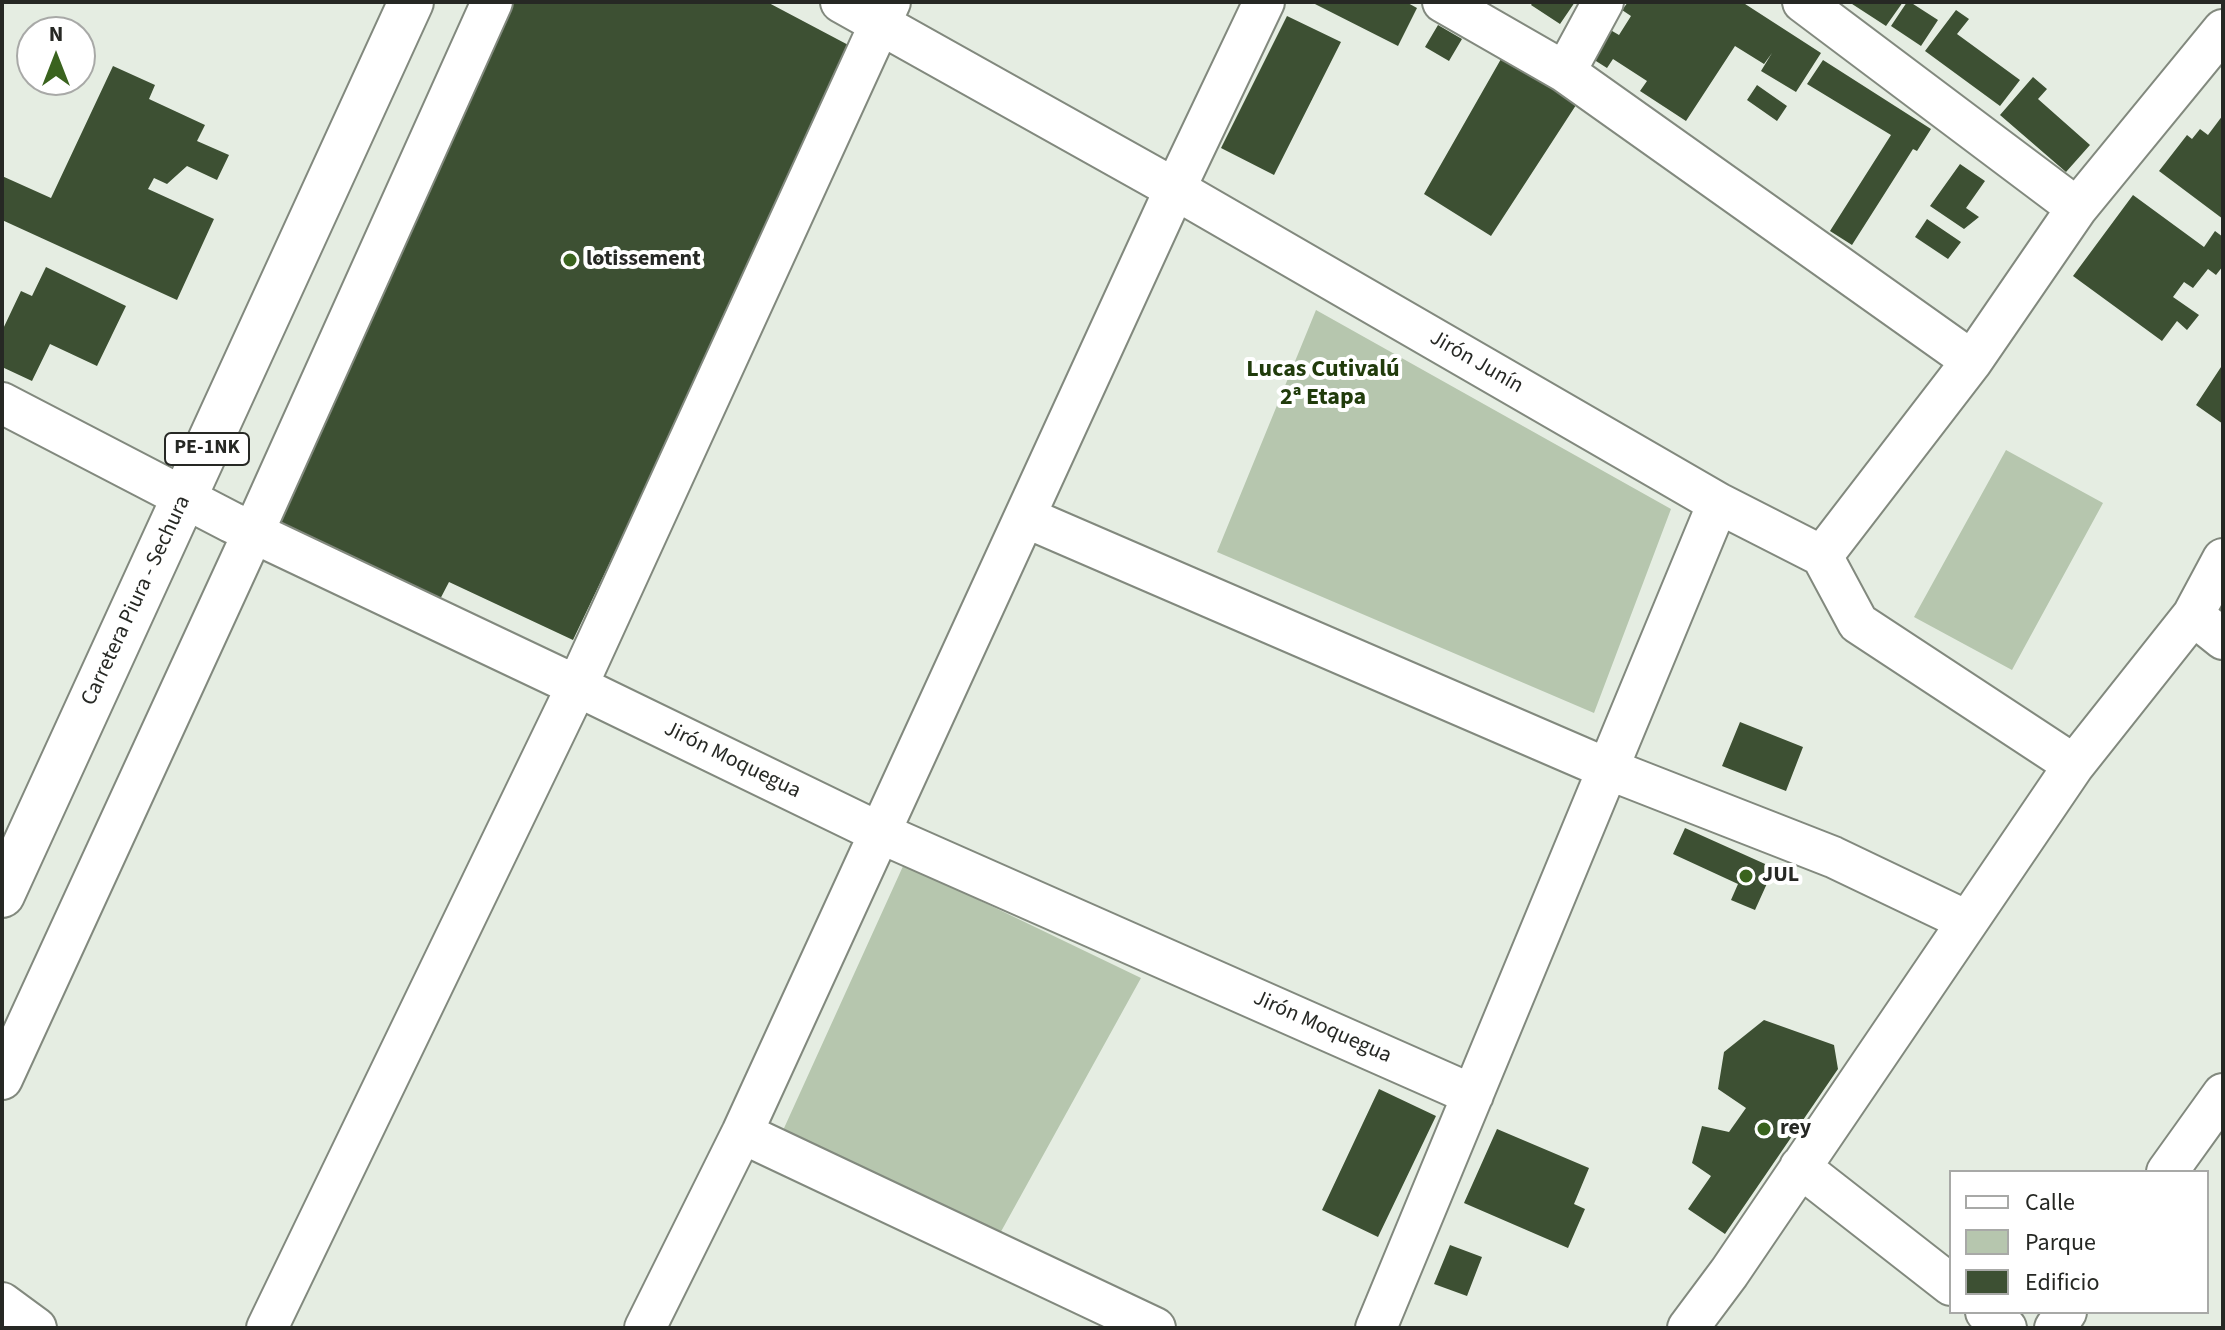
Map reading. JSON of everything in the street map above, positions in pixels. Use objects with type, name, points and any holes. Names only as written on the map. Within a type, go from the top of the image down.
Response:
[{"type":"main road","name":"Carretera Piura - Sechura","points":[[2,895],[411,2]]},
{"type":"street","points":[[2,1079],[492,2]]},
{"type":"street","name":"Jirón Junín","points":[[841,2],[885,13],[1175,189],[1718,503],[1822,556]]},
{"type":"street","points":[[645,1328],[742,1133],[878,832],[1264,2]]},
{"type":"street","points":[[1443,2],[1565,72],[1972,361]]},
{"type":"street","points":[[1565,72],[1603,2]]},
{"type":"street","points":[[1803,2],[2077,208]]},
{"type":"street","points":[[267,1328],[577,686],[885,13]]},
{"type":"street","points":[[2074,765],[1858,623],[1822,556],[1972,361],[2077,208],[2223,30]]},
{"type":"street","name":"Jirón Moquegua","points":[[2,403],[253,533],[878,832],[1473,1095]]},
{"type":"street","points":[[1376,1328],[1718,503]]},
{"type":"street","points":[[1025,517],[1608,769],[1833,857],[1967,921]]},
{"type":"street","points":[[1688,1328],[1729,1273],[2074,765],[2208,627],[2223,559]]},
{"type":"street","points":[[2168,1170],[2223,1094]]},
{"type":"street","points":[[742,1133],[1155,1328]]},
{"type":"street","points":[[1800,1167],[1949,1283]]},
{"type":"street","points":[[2,1303],[36,1328]]},
{"type":"street","points":[[1988,1314],[2006,1328]]},
{"type":"green space","points":[[1316,310],[1671,509],[1594,713],[1217,552]]},
{"type":"green space","points":[[2006,450],[2103,503],[2012,670],[1914,617]]},
{"type":"green space","points":[[904,864],[1141,978],[998,1237],[780,1137]]},
{"type":"building","name":"lotissement","points":[[514,2],[767,2],[854,48],[573,640],[449,582],[436,607],[258,523]]},
{"type":"building","points":[[1311,2],[1406,2],[1417,8],[1398,46]]},
{"type":"building","points":[[1533,2],[1575,2],[1560,24],[1531,5]]},
{"type":"building","points":[[1628,2],[1742,2],[1821,53],[1796,92],[1761,71],[1772,53],[1764,64],[1735,46],[1686,121],[1640,91],[1647,81],[1613,59],[1607,68],[1588,56],[1607,28],[1619,35],[1631,16],[1622,10]]},
{"type":"building","points":[[1849,2],[1903,2],[1886,26]]},
{"type":"building","points":[[1907,2],[1938,20],[1921,46],[1891,26]]},
{"type":"building","points":[[1956,10],[1969,19],[1957,34],[2020,80],[2000,106],[1925,51]]},
{"type":"building","points":[[1287,16],[1341,42],[1274,175],[1221,148]]},
{"type":"building","points":[[1438,25],[1462,39],[1449,61],[1425,47]]},
{"type":"building","points":[[1505,52],[1578,102],[1491,236],[1424,194]]},
{"type":"building","points":[[1823,60],[1931,129],[1917,151],[1913,149],[1852,245],[1830,231],[1891,135],[1807,84]]},
{"type":"building","points":[[113,66],[155,85],[149,99],[205,125],[197,141],[229,155],[217,180],[187,166],[167,184],[154,178],[148,189],[214,219],[177,300],[2,220],[2,176],[51,198]]},
{"type":"building","points":[[2033,77],[2047,89],[2038,99],[2090,145],[2066,172],[2000,115]]},
{"type":"building","points":[[1757,85],[1787,106],[1777,121],[1747,100]]},
{"type":"building","points":[[2223,115],[2223,219],[2159,171],[2187,135],[2192,139],[2200,129],[2208,135]]},
{"type":"building","points":[[1960,164],[1985,181],[1966,208],[1979,217],[1964,229],[1930,206]]},
{"type":"building","points":[[2133,195],[2204,247],[2215,231],[2223,237],[2223,266],[2216,275],[2208,269],[2193,288],[2184,282],[2173,297],[2199,315],[2187,330],[2177,321],[2162,341],[2073,276]]},
{"type":"building","points":[[1927,219],[1961,242],[1948,259],[1915,237]]},
{"type":"building","points":[[46,267],[126,306],[97,366],[50,344],[32,381],[2,367],[2,331],[21,291],[32,296]]},
{"type":"building","points":[[2223,364],[2223,424],[2196,405]]},
{"type":"building","points":[[1740,722],[1803,747],[1786,791],[1722,766]]},
{"type":"building","name":"JUL","points":[[1685,828],[1774,868],[1755,910],[1731,900],[1738,884],[1673,854]]},
{"type":"building","name":"rey","points":[[1764,1020],[1834,1045],[1838,1069],[1725,1234],[1688,1209],[1711,1176],[1692,1163],[1702,1126],[1729,1132],[1746,1108],[1718,1089],[1724,1052]]},
{"type":"building","points":[[1379,1089],[1436,1116],[1378,1237],[1322,1210]]},
{"type":"building","points":[[1497,1129],[1589,1168],[1574,1204],[1585,1209],[1568,1248],[1464,1203]]},
{"type":"building","points":[[1450,1245],[1482,1257],[1467,1296],[1434,1284]]},
{"type":"place","name":"lotissement","points":[[570,260]]},
{"type":"place","name":"JUL","points":[[1746,876]]},
{"type":"place","name":"rey","points":[[1764,1129]]},
{"type":"district","name":"Lucas Cutivalú 2ª Etapa","points":[[1323,385]]}]
